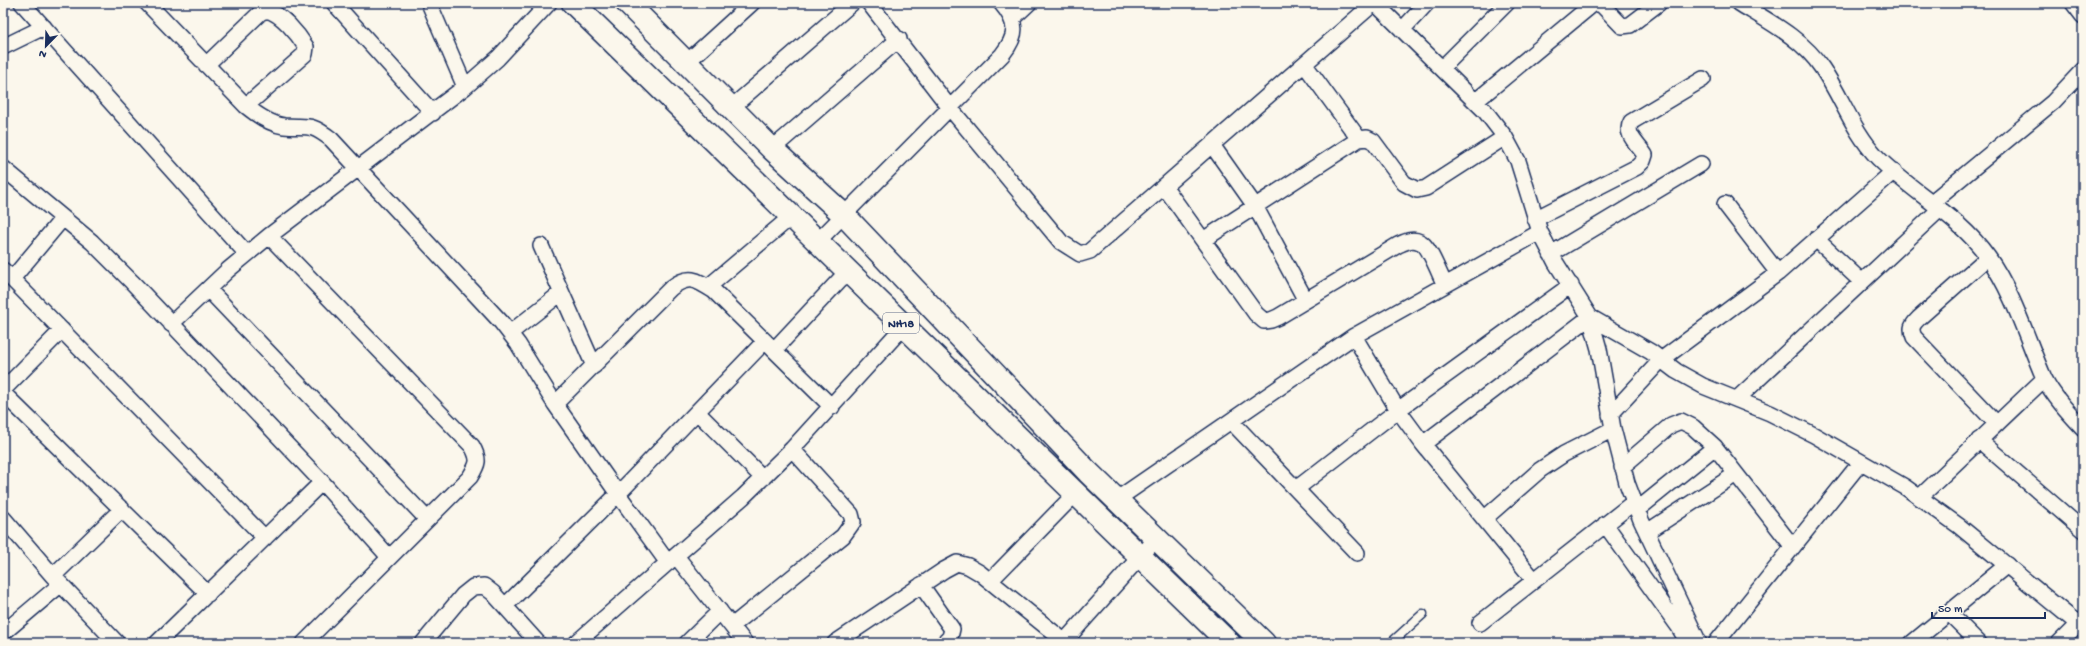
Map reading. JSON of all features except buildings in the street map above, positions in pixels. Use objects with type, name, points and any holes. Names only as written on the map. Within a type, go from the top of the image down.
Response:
[{"type":"highway","name":"NH18","points":[[573,3],[1229,643]]},
{"type":"highway","name":"NH18","points":[[633,5],[686,63],[732,107],[772,149],[844,215],[1116,500],[1264,643]]},
{"type":"street","points":[[22,3],[247,254]]},
{"type":"street","points":[[147,3],[246,106],[260,117],[284,126],[308,126],[320,131],[331,139],[357,170],[481,300],[510,334],[555,404],[618,494],[672,559],[720,611],[745,643]]},
{"type":"street","points":[[334,3],[433,113]]},
{"type":"street","points":[[429,3],[465,87]]},
{"type":"street","points":[[171,324],[208,289],[269,236],[433,113],[465,87],[498,58],[549,3]]},
{"type":"street","points":[[686,63],[752,3]]},
{"type":"street","points":[[732,107],[852,3]]},
{"type":"street","points":[[869,3],[950,108],[1061,242],[1080,254],[1090,251],[1305,65],[1374,3],[1485,110],[1505,137],[1518,161],[1537,225],[1551,254],[1590,317],[1599,349],[1612,422],[1622,467],[1647,532],[1699,643]]},
{"type":"street","points":[[818,241],[1002,55],[1012,42],[1015,31],[1012,18],[1001,3]]},
{"type":"street","points":[[1012,18],[1029,3]]},
{"type":"street","points":[[1402,30],[1427,3]]},
{"type":"street","points":[[1442,68],[1507,3]]},
{"type":"street","points":[[1476,102],[1592,4],[1600,4],[1622,26],[1630,25],[1659,3]]},
{"type":"street","points":[[2073,3],[2083,16]]},
{"type":"street","points":[[1746,5],[1779,28],[1802,47],[1821,67],[1860,138],[1879,159],[1971,235],[1988,257],[2012,299],[2044,379],[2056,397],[2083,428]]},
{"type":"street","points":[[206,65],[260,13],[266,10],[278,15],[306,47],[305,54],[246,106]]},
{"type":"street","points":[[3,47],[44,27]]},
{"type":"street","points":[[772,149],[898,39]]},
{"type":"street","points":[[1305,65],[1359,139]]},
{"type":"street","points":[[1737,399],[1862,282],[1936,206],[2053,102],[2083,72]]},
{"type":"street","points":[[1116,500],[1354,336],[1445,285],[1537,225],[1637,167],[1643,161],[1645,155],[1629,133],[1628,127],[1631,122],[1703,79]]},
{"type":"street","points":[[1203,240],[1359,139],[1367,138],[1373,141],[1404,183],[1418,190],[1426,188],[1505,137]]},
{"type":"street","points":[[1212,145],[1255,206],[1305,299]]},
{"type":"street","points":[[1551,254],[1701,164]]},
{"type":"street","points":[[3,168],[92,242],[322,482],[389,557]]},
{"type":"street","points":[[1484,519],[1522,483],[1612,422],[1662,360],[1778,272],[1894,171]]},
{"type":"street","points":[[1164,186],[1256,314],[1264,321],[1278,317],[1305,299],[1398,245],[1411,240],[1420,242],[1426,246],[1445,285]]},
{"type":"street","points":[[1724,204],[1778,272]]},
{"type":"street","points":[[708,287],[792,216]]},
{"type":"street","points":[[63,218],[8,274],[265,538]]},
{"type":"street","points":[[269,236],[472,446],[478,455],[477,465],[470,476],[304,643]]},
{"type":"street","points":[[1816,239],[1862,282]]},
{"type":"street","points":[[541,246],[594,366]]},
{"type":"street","points":[[1988,257],[1912,324],[1911,331],[1914,337],[1997,424]]},
{"type":"street","points":[[505,606],[618,494],[697,412],[770,345],[848,270]]},
{"type":"street","points":[[555,404],[679,282],[689,279],[700,282],[708,287],[770,345],[832,407]]},
{"type":"street","points":[[1296,489],[1398,410],[1571,285]]},
{"type":"street","points":[[208,289],[428,519]]},
{"type":"street","points":[[510,334],[561,293]]},
{"type":"street","points":[[1590,317],[1662,360],[1676,371],[1703,386],[1770,413],[1861,462],[1920,497],[2081,623],[2059,643]]},
{"type":"street","points":[[1423,444],[1590,317]]},
{"type":"street","points":[[576,643],[763,478],[832,407],[904,326]]},
{"type":"street","points":[[62,330],[3,392],[208,594]]},
{"type":"street","points":[[1354,336],[1398,410],[1423,444],[1534,580]]},
{"type":"street","points":[[1920,497],[2044,379]]},
{"type":"street","points":[[697,412],[763,478]]},
{"type":"street","points":[[1231,421],[1357,553]]},
{"type":"street","points":[[1622,467],[1671,425],[1681,421],[1693,427],[1715,447],[1793,547]]},
{"type":"street","points":[[1979,440],[2083,530]]},
{"type":"street","points":[[1480,623],[1605,524],[1636,506],[1715,447]]},
{"type":"street","points":[[732,626],[843,536],[853,522],[851,514],[792,449]]},
{"type":"street","points":[[1716,643],[1861,462]]},
{"type":"street","points":[[1647,532],[1736,474]]},
{"type":"street","points":[[157,643],[322,482]]},
{"type":"street","points":[[990,581],[1075,494]]},
{"type":"street","points":[[3,633],[57,580],[122,509]]},
{"type":"street","points":[[3,518],[57,580],[117,643]]},
{"type":"street","points":[[1605,524],[1679,627],[1688,643]]},
{"type":"street","points":[[835,643],[921,585],[957,563],[968,566],[990,581],[1064,642],[1156,539]]},
{"type":"street","points":[[1912,643],[2007,565]]},
{"type":"street","points":[[921,585],[952,629],[950,637],[944,643]]},
{"type":"street","points":[[423,643],[463,595],[473,587],[484,586],[505,606],[538,643]]},
{"type":"street","points":[[687,643],[720,611]]},
{"type":"street","points":[[1949,613],[1979,643]]},
{"type":"lane","points":[[1391,643],[1423,614]]}]
